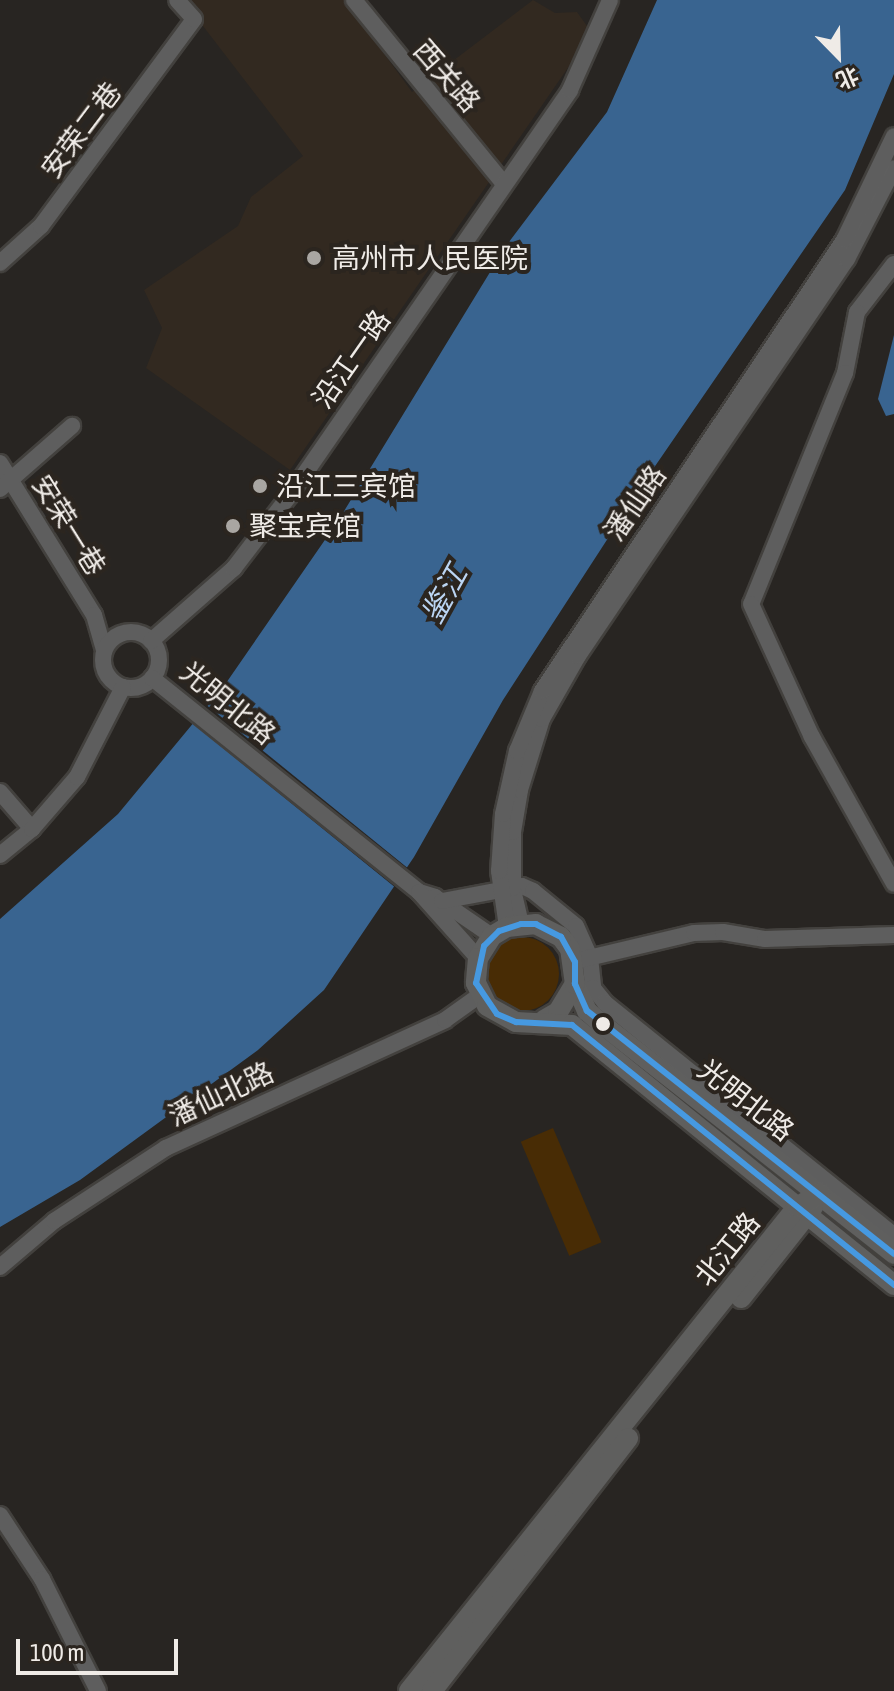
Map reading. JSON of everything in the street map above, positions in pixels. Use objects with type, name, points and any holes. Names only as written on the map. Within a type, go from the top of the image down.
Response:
[{"type":"main road","name":"光明北路","points":[[507,929],[536,924],[561,937],[582,960]]},
{"type":"main road","points":[[480,995],[478,958],[507,929]]},
{"type":"main road","points":[[544,1020],[563,1005],[575,984],[582,960]]},
{"type":"main road","name":"光明北路","points":[[575,984],[587,1011],[602,1024],[825,1188],[894,1254]]},
{"type":"main road","name":"光明北路","points":[[480,995],[506,1019],[544,1020],[572,1025],[894,1285]]},
{"type":"main road","name":"北江路","points":[[409,1691],[802,1212],[825,1188]]},
{"type":"main road","name":"北江路","points":[[432,1691],[802,1212]]},
{"type":"street","name":"安荣二巷","points":[[0,263],[41,226],[194,19],[177,0]]},
{"type":"street","name":"西关路","points":[[354,0],[504,184]]},
{"type":"street","name":"沿江一路","points":[[151,641],[243,558],[570,90],[610,0]]},
{"type":"street","name":"潘仙路","points":[[507,889],[499,850],[509,778],[542,691],[844,240],[894,136]]},
{"type":"street","name":"潘仙路","points":[[507,929],[507,889],[520,790],[530,750],[558,686],[829,285],[894,168]]},
{"type":"street","points":[[894,264],[857,312],[845,373],[751,604],[812,737],[894,884]]},
{"type":"street","points":[[5,484],[72,426]]},
{"type":"street","name":"安荣一巷","points":[[0,463],[5,484],[94,615]]},
{"type":"street","points":[[94,615],[151,641],[158,663],[152,678],[139,686],[123,687],[104,669],[104,651],[94,615]]},
{"type":"street","points":[[104,651],[113,638],[127,632]]},
{"type":"street","name":"光明北路","points":[[152,678],[419,892],[478,958]]},
{"type":"street","points":[[0,855],[32,829],[77,777],[123,687]]},
{"type":"street","points":[[0,792],[32,829]]},
{"type":"street","points":[[442,901],[507,889],[533,891],[566,915],[593,988],[605,1003],[825,1188],[894,1235]]},
{"type":"street","name":"光明北路","points":[[419,892],[507,929]]},
{"type":"street","points":[[582,960],[694,933],[723,932],[765,939],[894,935]]},
{"type":"street","name":"潘仙北路","points":[[0,1267],[54,1221],[166,1148],[445,1020],[480,995]]},
{"type":"street","points":[[0,1515],[42,1579],[98,1691]]},
{"type":"shaded area","name":"高州市人民医院","points":[[183,0],[345,0],[412,92],[533,0],[555,13],[577,12],[592,33],[290,470],[146,368],[162,328],[144,290],[238,226],[251,197],[303,156]]},
{"type":"shaded area","points":[[522,937],[536,940],[548,948],[556,960],[559,974],[556,988],[548,1000],[536,1008],[522,1011],[508,1008],[496,1000],[488,988],[485,974],[488,960],[496,948],[508,940]]},
{"type":"shaded area","points":[[553,1128],[601,1242],[569,1256],[521,1142]]},
{"type":"water","name":"鉴江","points":[[657,0],[894,0],[894,74],[845,190],[651,472],[503,700],[414,857],[324,990],[258,1050],[80,1180],[0,1227],[0,919],[118,814],[224,686],[338,521],[506,246],[607,112]]},
{"type":"water","points":[[894,335],[894,414],[886,416],[878,399]]},
{"type":"pier","points":[[204,703],[411,870],[396,888],[190,721]]},
{"type":"transit line","points":[[894,1254],[587,1011],[575,984],[575,962],[561,937],[536,924],[521,924],[499,931],[484,946],[476,983],[497,1014],[516,1022],[572,1025],[894,1285]]},
{"type":"place","name":"高州市人民医院","points":[[314,258]]},
{"type":"place","name":"沿江三宾馆","points":[[260,486]]},
{"type":"place","name":"聚宝宾馆","points":[[233,526]]}]
